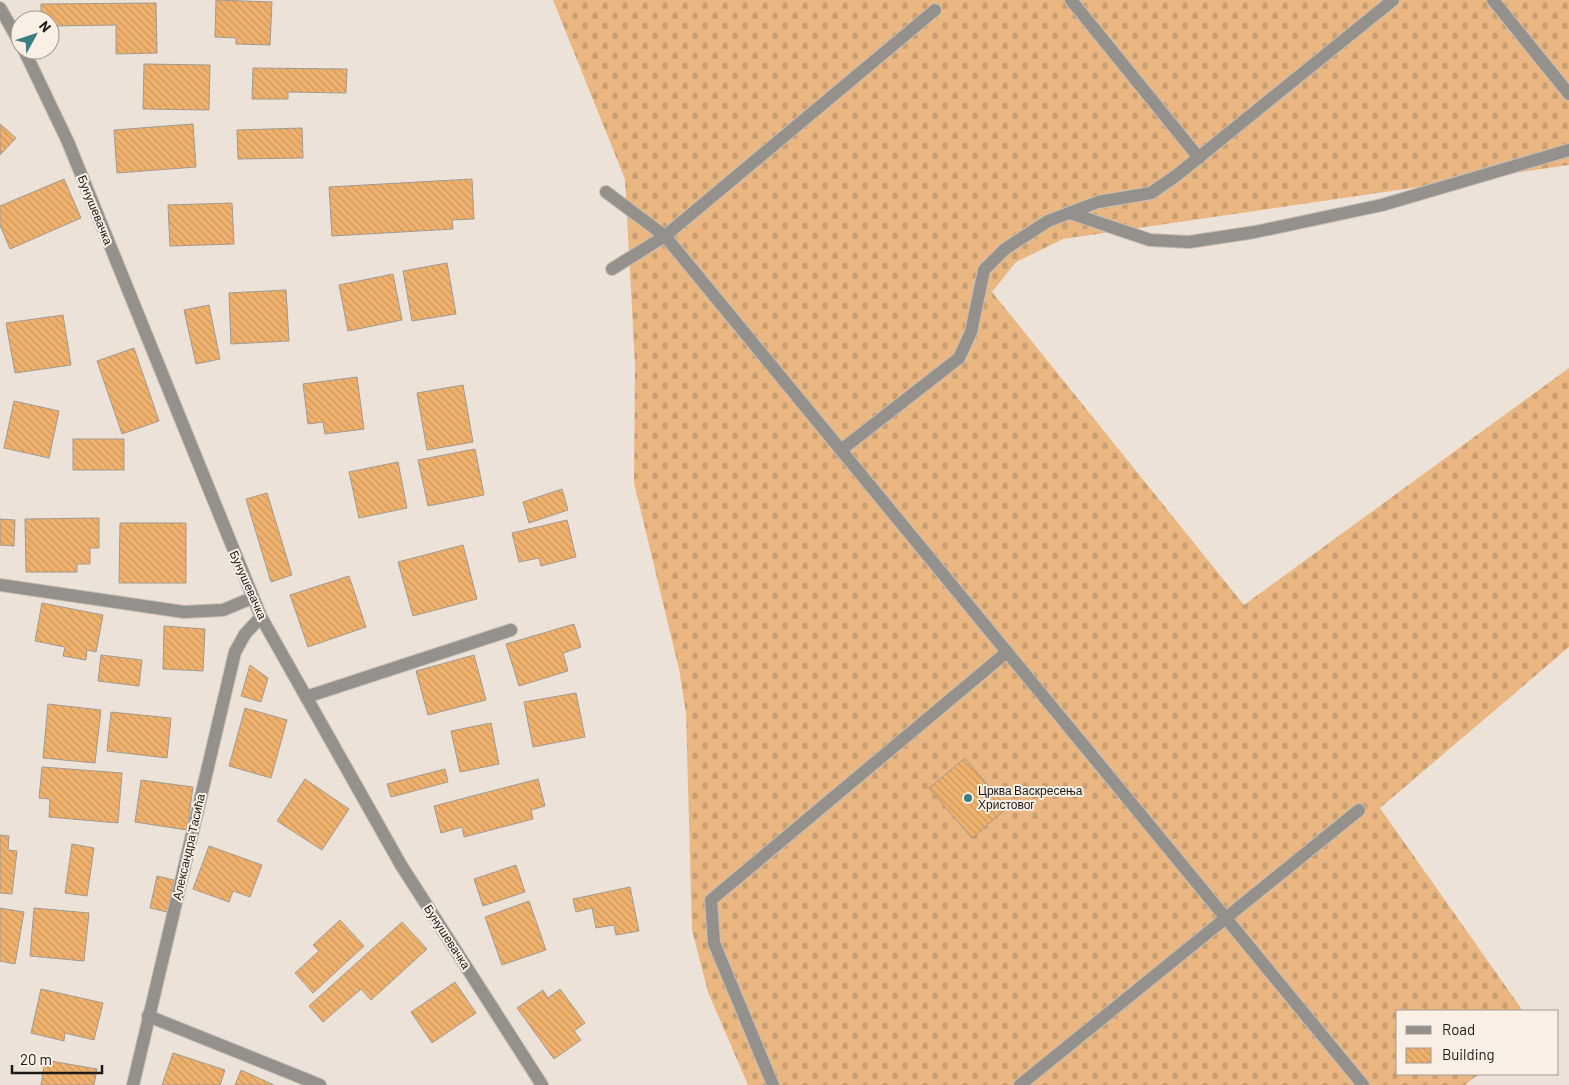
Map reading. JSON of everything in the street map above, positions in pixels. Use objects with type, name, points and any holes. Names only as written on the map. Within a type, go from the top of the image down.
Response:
[{"type":"street","points":[[1071,0],[1199,158]]},
{"type":"street","points":[[841,450],[959,358],[971,332],[984,270],[1000,254],[1048,221],[1098,202],[1150,193],[1199,158],[1393,0]]},
{"type":"street","points":[[1493,0],[1569,94]]},
{"type":"street","points":[[0,8],[10,26]]},
{"type":"street","points":[[612,269],[665,236],[935,10]]},
{"type":"street","name":"Бунушевачка","points":[[29,60],[68,142],[261,617],[401,865],[542,1085]]},
{"type":"street","points":[[1070,213],[1150,240],[1188,242],[1255,232],[1382,205],[1569,150]]},
{"type":"street","points":[[606,192],[665,236],[1363,1085]]},
{"type":"street","points":[[0,585],[184,612],[223,610],[252,598]]},
{"type":"street","name":"Александра Тасића","points":[[133,1085],[235,652],[245,634],[261,617]]},
{"type":"street","points":[[306,697],[511,630]]},
{"type":"street","points":[[773,1085],[714,944],[711,900],[1007,652]]},
{"type":"street","points":[[1020,1085],[1359,810]]},
{"type":"street","points":[[148,1016],[320,1085]]},
{"type":"green space","points":[[553,0],[1569,0],[1569,165],[1063,239],[1016,262],[992,292],[1244,605],[1569,368],[1569,647],[1380,808],[1522,1010],[1396,1010],[1396,1075],[1478,1075],[1465,1085],[748,1085],[708,992],[692,930],[686,713],[679,669],[634,483],[635,365],[625,179]]},
{"type":"building","points":[[216,0],[272,2],[270,45],[236,44],[236,38],[215,37]]},
{"type":"building","points":[[156,3],[157,53],[116,54],[116,25],[60,26],[60,10],[41,10],[41,4]]},
{"type":"building","points":[[144,64],[210,65],[209,110],[143,109]]},
{"type":"building","points":[[253,68],[347,69],[346,93],[288,92],[288,99],[252,99]]},
{"type":"building","points":[[0,124],[16,138],[0,155]]},
{"type":"building","points":[[193,124],[196,167],[117,173],[114,130]]},
{"type":"building","points":[[302,128],[303,158],[238,159],[237,130]]},
{"type":"building","points":[[64,179],[81,218],[10,249],[0,225],[0,206]]},
{"type":"building","points":[[472,179],[474,219],[452,220],[453,229],[332,236],[329,187]]},
{"type":"building","points":[[232,203],[234,244],[170,246],[168,205]]},
{"type":"building","points":[[447,263],[456,314],[412,321],[403,271]]},
{"type":"building","points":[[393,274],[402,320],[348,331],[339,285]]},
{"type":"building","points":[[286,290],[289,341],[231,344],[229,293]]},
{"type":"building","points":[[209,305],[220,359],[196,364],[184,310]]},
{"type":"building","points":[[63,315],[71,365],[15,373],[6,323]]},
{"type":"building","points":[[134,348],[159,421],[122,434],[97,361]]},
{"type":"building","points":[[357,377],[364,429],[325,434],[323,422],[308,424],[303,384]]},
{"type":"building","points":[[463,385],[473,442],[427,450],[417,393]]},
{"type":"building","points":[[14,401],[59,411],[49,458],[4,448]]},
{"type":"building","points":[[73,439],[124,439],[124,470],[73,470]]},
{"type":"building","points":[[475,449],[484,495],[428,506],[418,460]]},
{"type":"building","points":[[398,462],[407,508],[359,518],[349,472]]},
{"type":"building","points":[[562,489],[568,510],[529,523],[523,502]]},
{"type":"building","points":[[267,493],[292,575],[271,582],[246,499]]},
{"type":"building","points":[[99,518],[99,548],[90,548],[90,564],[77,564],[77,572],[26,572],[25,519]]},
{"type":"building","points":[[0,519],[15,520],[14,546],[0,545]]},
{"type":"building","points":[[567,520],[576,557],[541,566],[539,558],[519,562],[512,533]]},
{"type":"building","points":[[120,523],[186,523],[186,583],[119,583]]},
{"type":"building","points":[[463,545],[477,599],[413,616],[398,562]]},
{"type":"building","points":[[349,576],[366,627],[308,647],[290,595]]},
{"type":"building","points":[[42,603],[103,615],[96,652],[87,650],[86,660],[63,656],[65,647],[35,641]]},
{"type":"building","points":[[574,624],[581,647],[563,653],[568,671],[519,686],[506,644]]},
{"type":"building","points":[[164,626],[205,629],[203,671],[163,669]]},
{"type":"building","points":[[101,655],[142,660],[139,686],[98,681]]},
{"type":"building","points":[[474,655],[486,700],[428,715],[416,671]]},
{"type":"building","points":[[250,665],[268,678],[261,702],[241,696]]},
{"type":"building","points":[[576,693],[585,737],[533,747],[524,702]]},
{"type":"building","points":[[48,704],[101,710],[95,763],[43,758]]},
{"type":"building","points":[[245,708],[287,720],[271,778],[229,766]]},
{"type":"building","points":[[111,712],[171,718],[167,758],[107,751]]},
{"type":"building","points":[[491,723],[499,764],[460,772],[451,731]]},
{"type":"building","name":"Црква Васкресења Христовог","points":[[965,758],[1007,808],[972,838],[929,788]]},
{"type":"building","points":[[42,767],[122,773],[118,823],[49,817],[50,799],[39,798]]},
{"type":"building","points":[[445,769],[448,782],[391,797],[387,784]]},
{"type":"building","points":[[305,779],[349,809],[322,850],[277,821]]},
{"type":"building","points":[[538,779],[545,806],[531,810],[533,819],[464,837],[462,827],[441,833],[434,806]]},
{"type":"building","points":[[141,780],[193,787],[187,830],[135,822]]},
{"type":"building","points":[[0,835],[9,836],[8,850],[17,851],[12,894],[0,893]]},
{"type":"building","points":[[72,844],[94,848],[87,896],[65,893]]},
{"type":"building","points":[[209,846],[262,865],[250,897],[233,891],[229,902],[193,889]]},
{"type":"building","points":[[516,865],[525,892],[483,906],[474,879]]},
{"type":"building","points":[[157,876],[174,880],[167,912],[150,908]]},
{"type":"building","points":[[630,887],[639,931],[616,935],[614,925],[596,928],[592,908],[576,912],[573,899]]},
{"type":"building","points":[[529,901],[546,950],[502,965],[485,917]]},
{"type":"building","points":[[0,908],[24,912],[15,964],[0,961]]},
{"type":"building","points":[[34,908],[89,913],[84,961],[30,956]]},
{"type":"building","points":[[340,920],[364,946],[313,993],[295,973],[319,951],[313,945]]},
{"type":"building","points":[[402,922],[427,949],[371,1000],[361,989],[323,1022],[309,1006]]},
{"type":"building","points":[[455,982],[476,1013],[432,1043],[411,1012]]},
{"type":"building","points":[[41,989],[103,1003],[94,1040],[65,1033],[64,1041],[31,1033]]},
{"type":"building","points":[[560,989],[585,1023],[574,1031],[581,1040],[554,1059],[517,1008],[543,990],[548,998]]},
{"type":"building","points":[[173,1053],[225,1070],[220,1085],[162,1085]]},
{"type":"building","points":[[45,1060],[97,1069],[94,1085],[41,1085]]},
{"type":"building","points":[[241,1070],[274,1085],[235,1085]]},
{"type":"place","name":"Црква Васкресења Христовог","points":[[968,798]]}]
